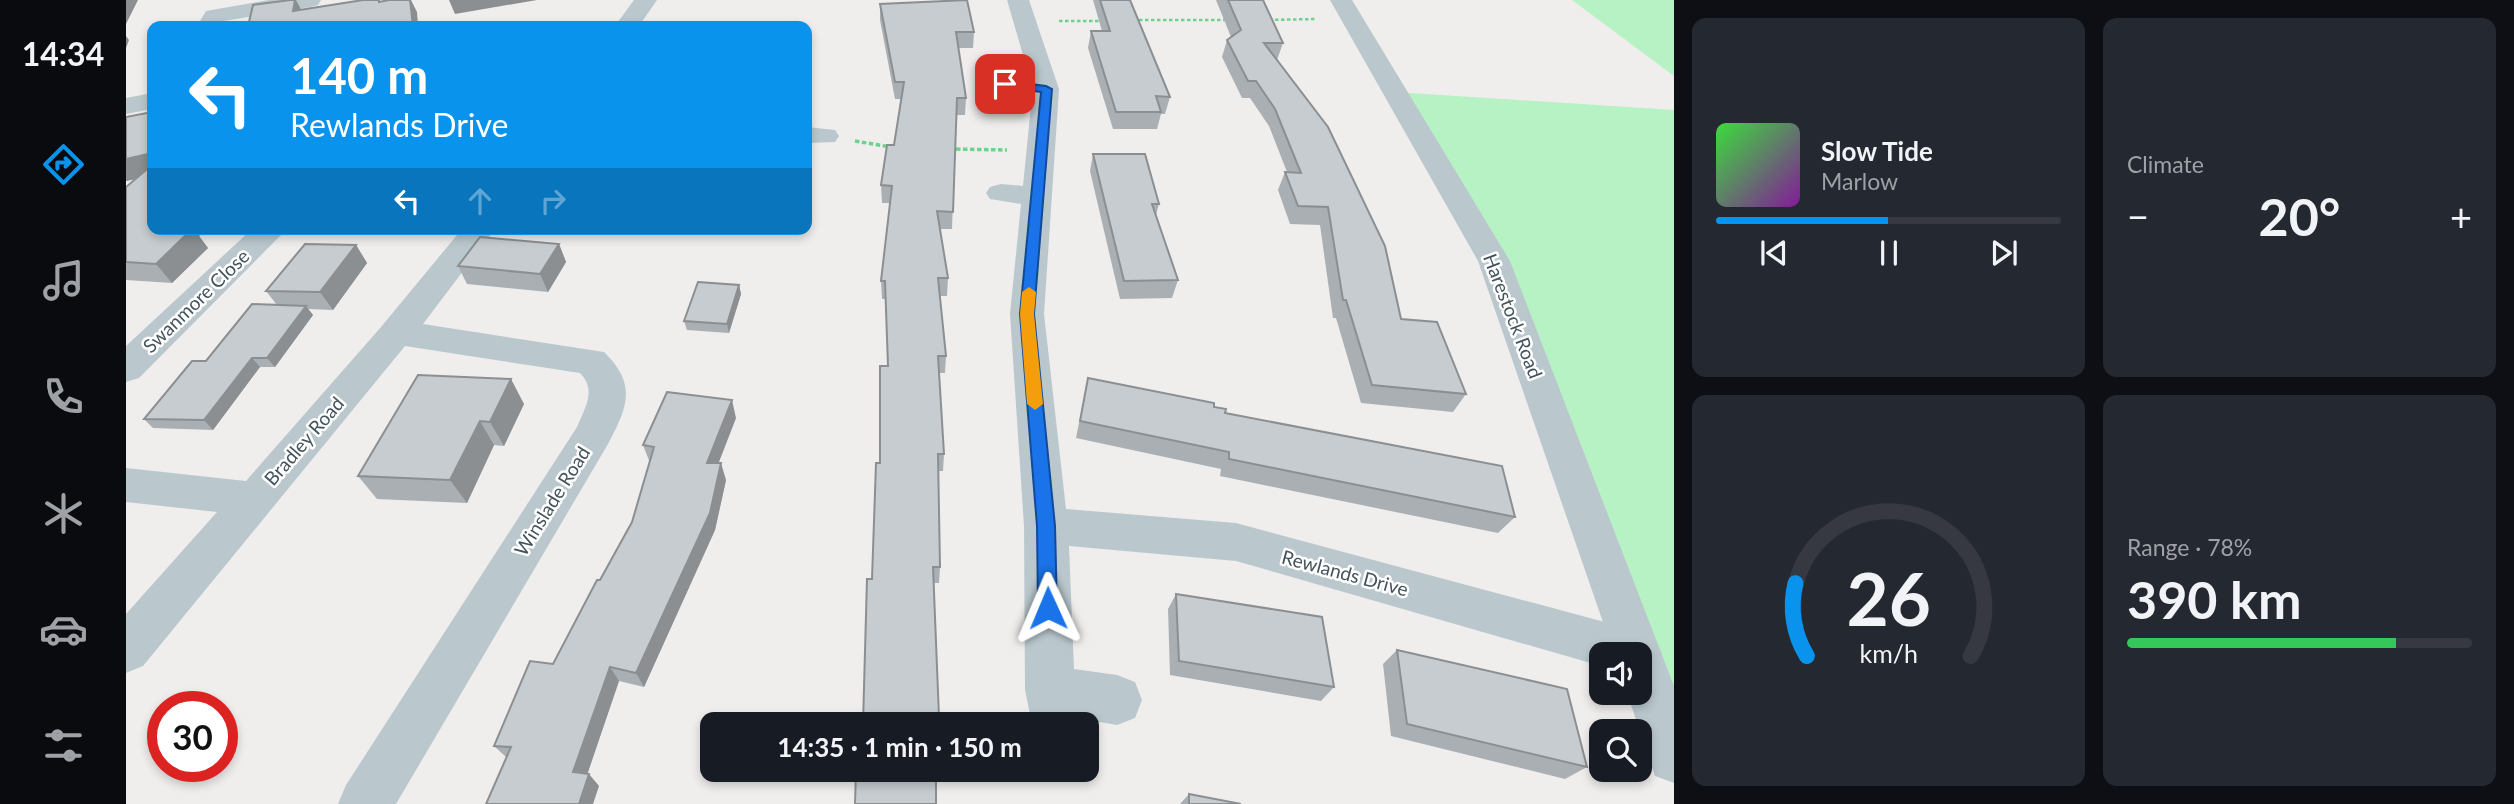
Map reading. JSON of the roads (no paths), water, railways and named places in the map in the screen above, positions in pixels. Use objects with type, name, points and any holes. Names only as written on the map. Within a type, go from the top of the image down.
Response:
[{"type":"street","points":[[212,21],[214,16],[310,0]]},
{"type":"street","points":[[630,21],[646,0]]},
{"type":"street","name":"Harestock Road","points":[[1347,9],[1494,261],[1634,642]]},
{"type":"street","points":[[1022,11],[1046,89],[1043,151],[1027,314],[1046,526],[1053,707],[1117,700]]},
{"type":"street","points":[[1005,84],[1046,89]]},
{"type":"street","points":[[126,106],[147,102]]},
{"type":"street","points":[[1001,193],[1039,196]]},
{"type":"street","name":"Swanmore Close","points":[[126,368],[265,235]]},
{"type":"street","name":"Bradley Road","points":[[126,650],[253,499],[399,333],[474,235]]},
{"type":"street","name":"Winslade Road","points":[[365,804],[594,433],[610,393],[606,374],[591,361],[399,333]]},
{"type":"street","points":[[126,485],[253,499]]},
{"type":"street","name":"Rewlands Drive","points":[[1046,526],[1236,542],[1595,642]]},
{"type":"street","points":[[1652,694],[1674,757]]}]
